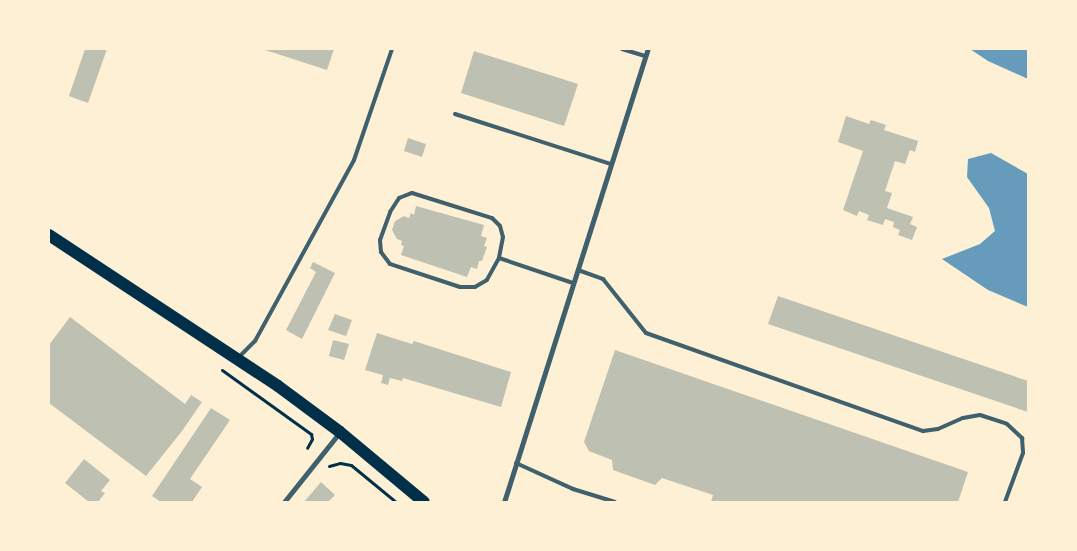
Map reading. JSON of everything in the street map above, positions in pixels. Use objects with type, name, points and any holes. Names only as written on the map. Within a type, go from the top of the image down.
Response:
[{"type":"main road","points":[[49,235],[238,359],[340,432],[424,502]]},
{"type":"street","points":[[504,502],[648,49]]},
{"type":"street","points":[[284,502],[340,432]]},
{"type":"lane","points":[[238,359],[255,341],[354,160],[392,49]]},
{"type":"lane","points":[[622,49],[646,56]]},
{"type":"lane","points":[[455,114],[611,164]]},
{"type":"lane","points":[[412,193],[492,218],[500,226],[503,237],[499,258],[487,280],[474,287],[460,287],[390,264],[381,252],[380,240],[394,205],[399,198],[412,193]]},
{"type":"lane","points":[[499,258],[574,283]]},
{"type":"lane","points":[[578,270],[603,278],[646,333],[923,431],[938,429],[963,418],[980,415],[1007,424],[1022,438],[1023,453],[1005,502]]},
{"type":"lane","points":[[516,463],[573,489],[615,502]]},
{"type":"path","points":[[329,466],[340,463],[351,465],[396,502]]},
{"type":"water","points":[[970,49],[1028,49],[1028,79],[988,61]]},
{"type":"water","points":[[991,153],[1028,174],[1028,307],[988,290],[942,259],[980,244],[995,231],[989,208],[967,177],[968,159]]},
{"type":"building","points":[[85,49],[107,49],[88,103],[69,96]]},
{"type":"building","points":[[262,49],[334,49],[327,70]]},
{"type":"building","points":[[474,51],[578,84],[564,126],[461,93]]},
{"type":"building","points":[[846,116],[869,124],[871,120],[886,125],[884,130],[918,141],[915,152],[910,150],[905,164],[895,161],[885,191],[892,193],[887,208],[913,217],[910,224],[917,227],[912,240],[898,235],[900,230],[893,227],[894,222],[885,219],[883,225],[867,220],[869,215],[859,211],[857,216],[843,210],[863,151],[838,142]]},
{"type":"building","points":[[408,138],[426,144],[422,157],[404,151]]},
{"type":"building","points":[[416,206],[484,225],[481,236],[487,238],[484,246],[487,247],[477,269],[471,267],[467,277],[401,255],[404,246],[401,245],[402,241],[397,239],[392,230],[395,221],[404,216],[409,218],[411,213],[414,215]]},
{"type":"building","points":[[313,262],[335,273],[302,339],[286,330],[316,272],[310,268]]},
{"type":"building","points":[[778,296],[1028,381],[1028,412],[768,324]]},
{"type":"building","points":[[335,314],[352,320],[346,336],[328,330]]},
{"type":"building","points":[[70,317],[185,404],[191,395],[202,402],[182,431],[146,476],[49,403],[49,345]]},
{"type":"building","points":[[377,333],[412,344],[414,341],[511,372],[501,407],[403,378],[402,381],[390,378],[388,385],[381,383],[383,375],[365,370]]},
{"type":"building","points":[[333,340],[349,344],[344,360],[329,356]]},
{"type":"building","points":[[615,350],[968,472],[958,502],[711,502],[713,495],[662,478],[655,485],[613,470],[612,460],[589,451],[584,442]]},
{"type":"building","points":[[211,408],[230,420],[190,479],[202,487],[192,502],[161,502],[152,496]]},
{"type":"building","points":[[84,459],[110,480],[101,491],[105,493],[98,502],[89,502],[65,483]]},
{"type":"building","points":[[321,482],[335,495],[328,502],[304,502]]}]
